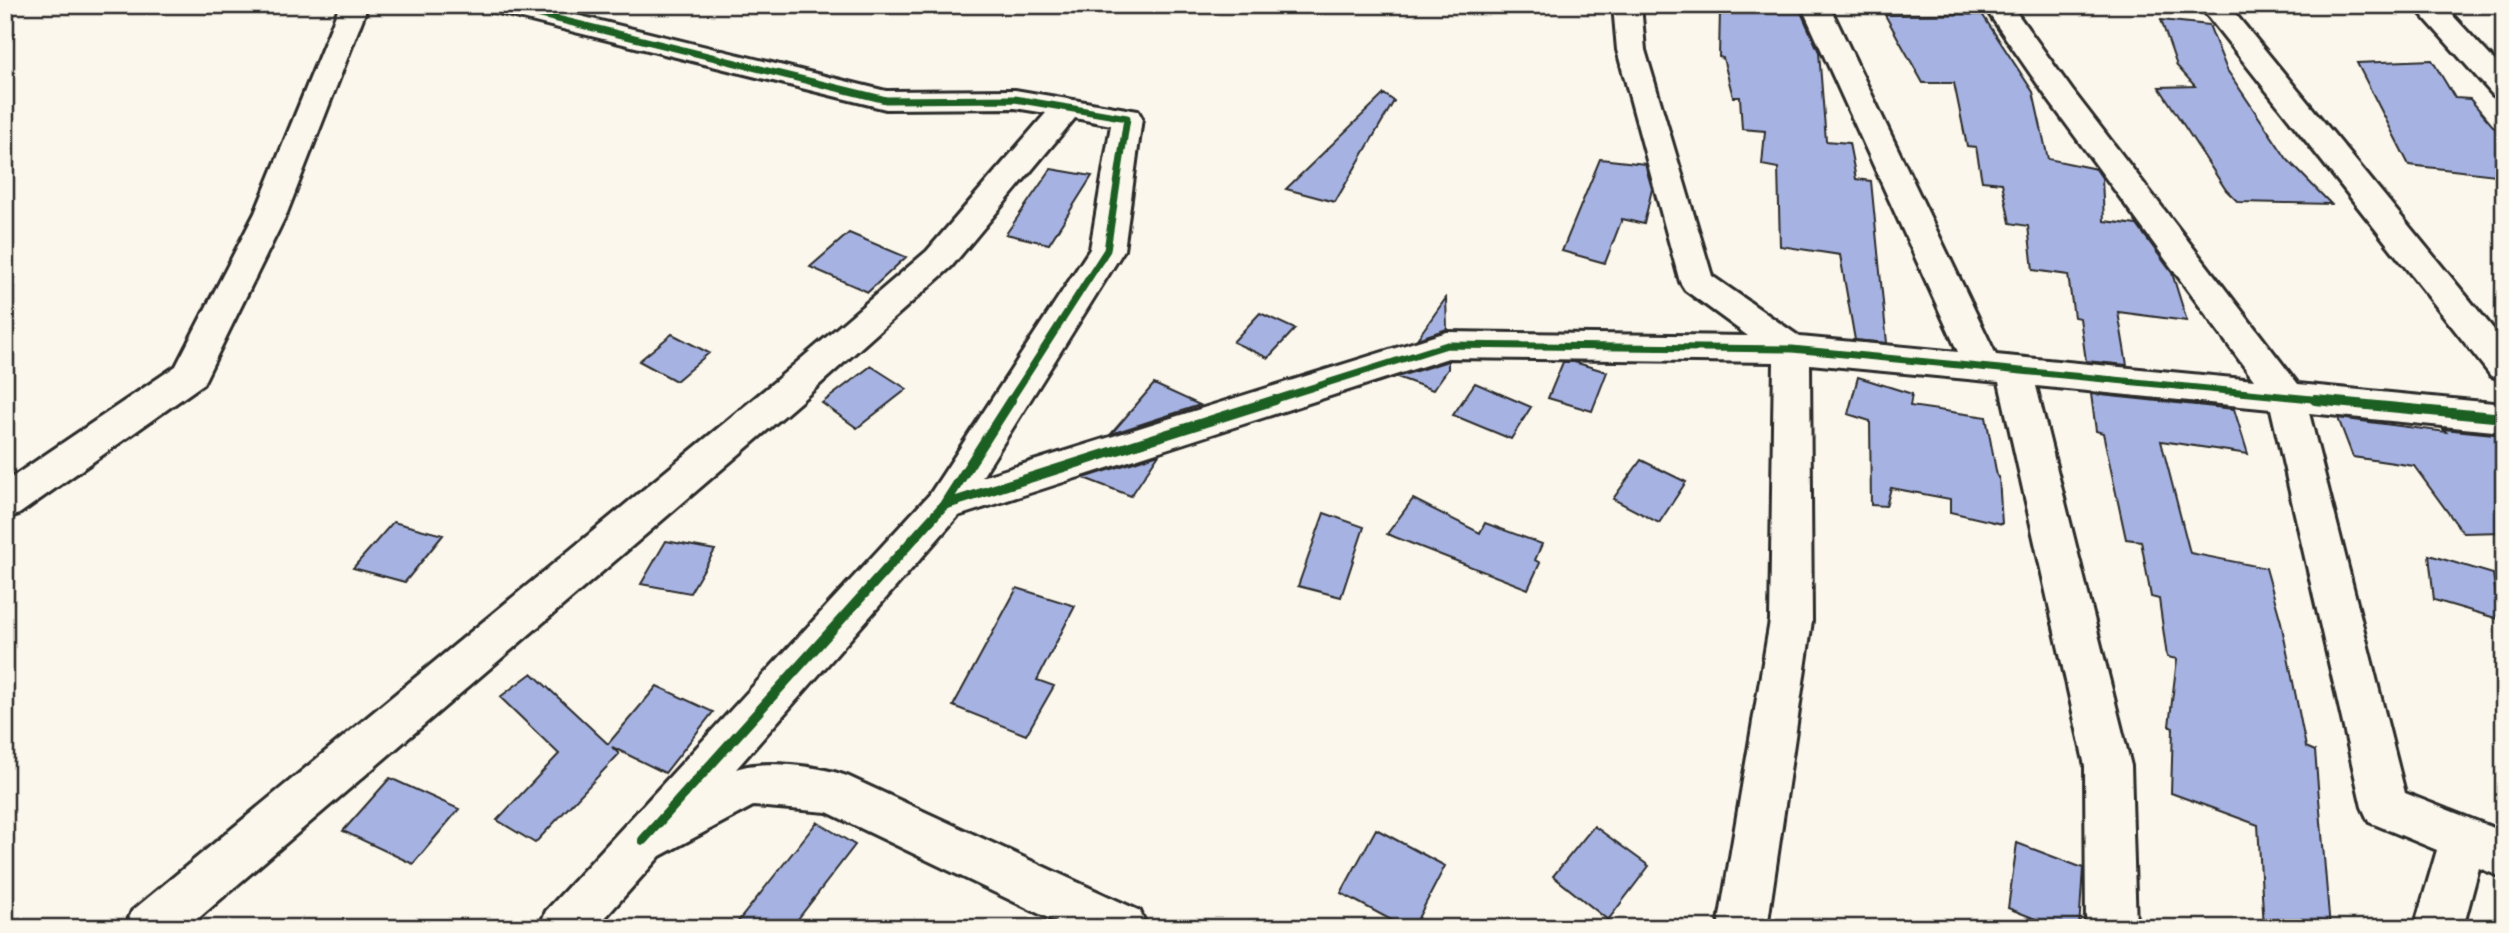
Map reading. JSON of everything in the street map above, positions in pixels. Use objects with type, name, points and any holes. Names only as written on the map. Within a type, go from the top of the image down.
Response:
[{"type":"street","points":[[5,503],[190,375],[271,213],[354,5]]},
{"type":"street","points":[[500,5],[886,100],[1016,99],[1126,118],[1107,250],[944,505],[564,928]]},
{"type":"street","points":[[1627,5],[1631,50],[1697,282],[1793,349]]},
{"type":"street","points":[[1815,5],[1998,369],[2108,766],[2111,928]]},
{"type":"street","points":[[1997,5],[2061,96],[2287,397],[2385,807],[2484,847],[2438,928]]},
{"type":"street","points":[[2213,5],[2504,367]]},
{"type":"street","points":[[2427,5],[2504,89]]},
{"type":"street","points":[[149,928],[776,401],[939,259],[1067,108]]},
{"type":"street","points":[[944,505],[1447,345],[1793,349],[2504,418]]},
{"type":"street","points":[[1742,928],[1791,621],[1793,349]]},
{"type":"street","points":[[643,840],[749,785],[831,791],[1123,928]]},
{"type":"building","points":[[1720,9],[1800,10],[1819,52],[1826,141],[1849,143],[1856,179],[1871,181],[1887,343],[1855,340],[1840,255],[1780,246],[1778,168],[1762,165],[1765,131],[1742,129],[1740,97],[1733,97],[1723,58],[1719,57]]},
{"type":"building","points":[[1982,14],[2033,92],[2048,159],[2096,169],[2102,178],[2104,221],[2137,225],[2172,273],[2187,321],[2118,312],[2127,365],[2086,361],[2080,318],[2074,317],[2068,275],[2033,270],[2028,226],[2010,223],[2002,183],[1982,181],[1976,147],[1967,146],[1954,83],[1923,83],[1885,15]]},
{"type":"building","points":[[2161,20],[2209,25],[2227,70],[2287,159],[2331,204],[2238,202],[2226,190],[2159,87],[2195,86],[2177,66]]},
{"type":"building","points":[[2432,60],[2455,98],[2470,99],[2504,139],[2504,176],[2409,165],[2357,63]]},
{"type":"building","points":[[1384,94],[1394,101],[1335,202],[1286,189]]},
{"type":"building","points":[[1600,159],[1645,164],[1652,189],[1644,224],[1622,219],[1605,263],[1562,251]]},
{"type":"building","points":[[1051,169],[1092,176],[1049,244],[1006,234]]},
{"type":"building","points":[[849,233],[906,257],[868,292],[810,267]]},
{"type":"building","points":[[1446,298],[1447,329],[1417,339]]},
{"type":"building","points":[[1260,313],[1295,329],[1268,358],[1233,342]]},
{"type":"building","points":[[672,334],[709,353],[676,381],[639,361]]},
{"type":"building","points":[[1448,361],[1448,369],[1433,390],[1397,377]]},
{"type":"building","points":[[1563,362],[1574,362],[1607,372],[1592,411],[1548,398]]},
{"type":"building","points":[[871,366],[907,389],[857,428],[822,403]]},
{"type":"building","points":[[1858,377],[1912,394],[1910,406],[1986,417],[1999,477],[2002,524],[1950,512],[1950,499],[1891,488],[1886,506],[1871,505],[1870,421],[1848,414]]},
{"type":"building","points":[[1475,383],[1531,407],[1511,439],[1453,415]]},
{"type":"building","points":[[1154,384],[1200,405],[1111,434]]},
{"type":"building","points":[[2091,394],[2234,409],[2248,454],[2161,441],[2190,553],[2266,568],[2281,622],[2306,747],[2315,751],[2330,928],[2264,928],[2258,825],[2171,793],[2173,728],[2169,726],[2177,659],[2167,657],[2159,599],[2151,597],[2141,541],[2126,539],[2103,433],[2096,431]]},
{"type":"building","points":[[2338,418],[2446,432],[2443,429],[2504,435],[2504,532],[2463,533],[2414,466],[2353,457]]},
{"type":"building","points":[[1159,454],[1131,496],[1084,478]]},
{"type":"building","points":[[1641,460],[1686,482],[1659,523],[1613,499]]},
{"type":"building","points":[[1413,499],[1480,533],[1485,523],[1542,544],[1535,560],[1540,563],[1528,589],[1387,534]]},
{"type":"building","points":[[1324,513],[1364,527],[1341,597],[1298,586]]},
{"type":"building","points":[[393,522],[443,535],[405,582],[353,568]]},
{"type":"building","points":[[666,541],[715,550],[690,593],[641,584]]},
{"type":"building","points":[[2429,555],[2493,574],[2499,619],[2434,600]]},
{"type":"building","points":[[1017,588],[1075,606],[1037,680],[1054,686],[1026,735],[953,706]]},
{"type":"building","points":[[532,673],[608,744],[657,686],[713,712],[665,773],[612,747],[619,754],[535,843],[497,820],[559,754],[500,697]]},
{"type":"building","points":[[390,778],[459,809],[413,864],[343,831]]},
{"type":"building","points":[[817,822],[855,845],[791,928],[733,928]]},
{"type":"building","points":[[1594,826],[1649,866],[1608,920],[1553,876]]},
{"type":"building","points":[[1376,829],[1445,866],[1413,928],[1406,928],[1341,893]]},
{"type":"building","points":[[2017,843],[2083,868],[2079,928],[2058,928],[2008,908]]},
{"type":"cycle path","points":[[500,5],[886,100],[1015,99],[1127,118],[1107,250],[944,505],[643,840]]},
{"type":"cycle path","points":[[944,505],[1447,345],[1792,349],[2504,418]]}]
